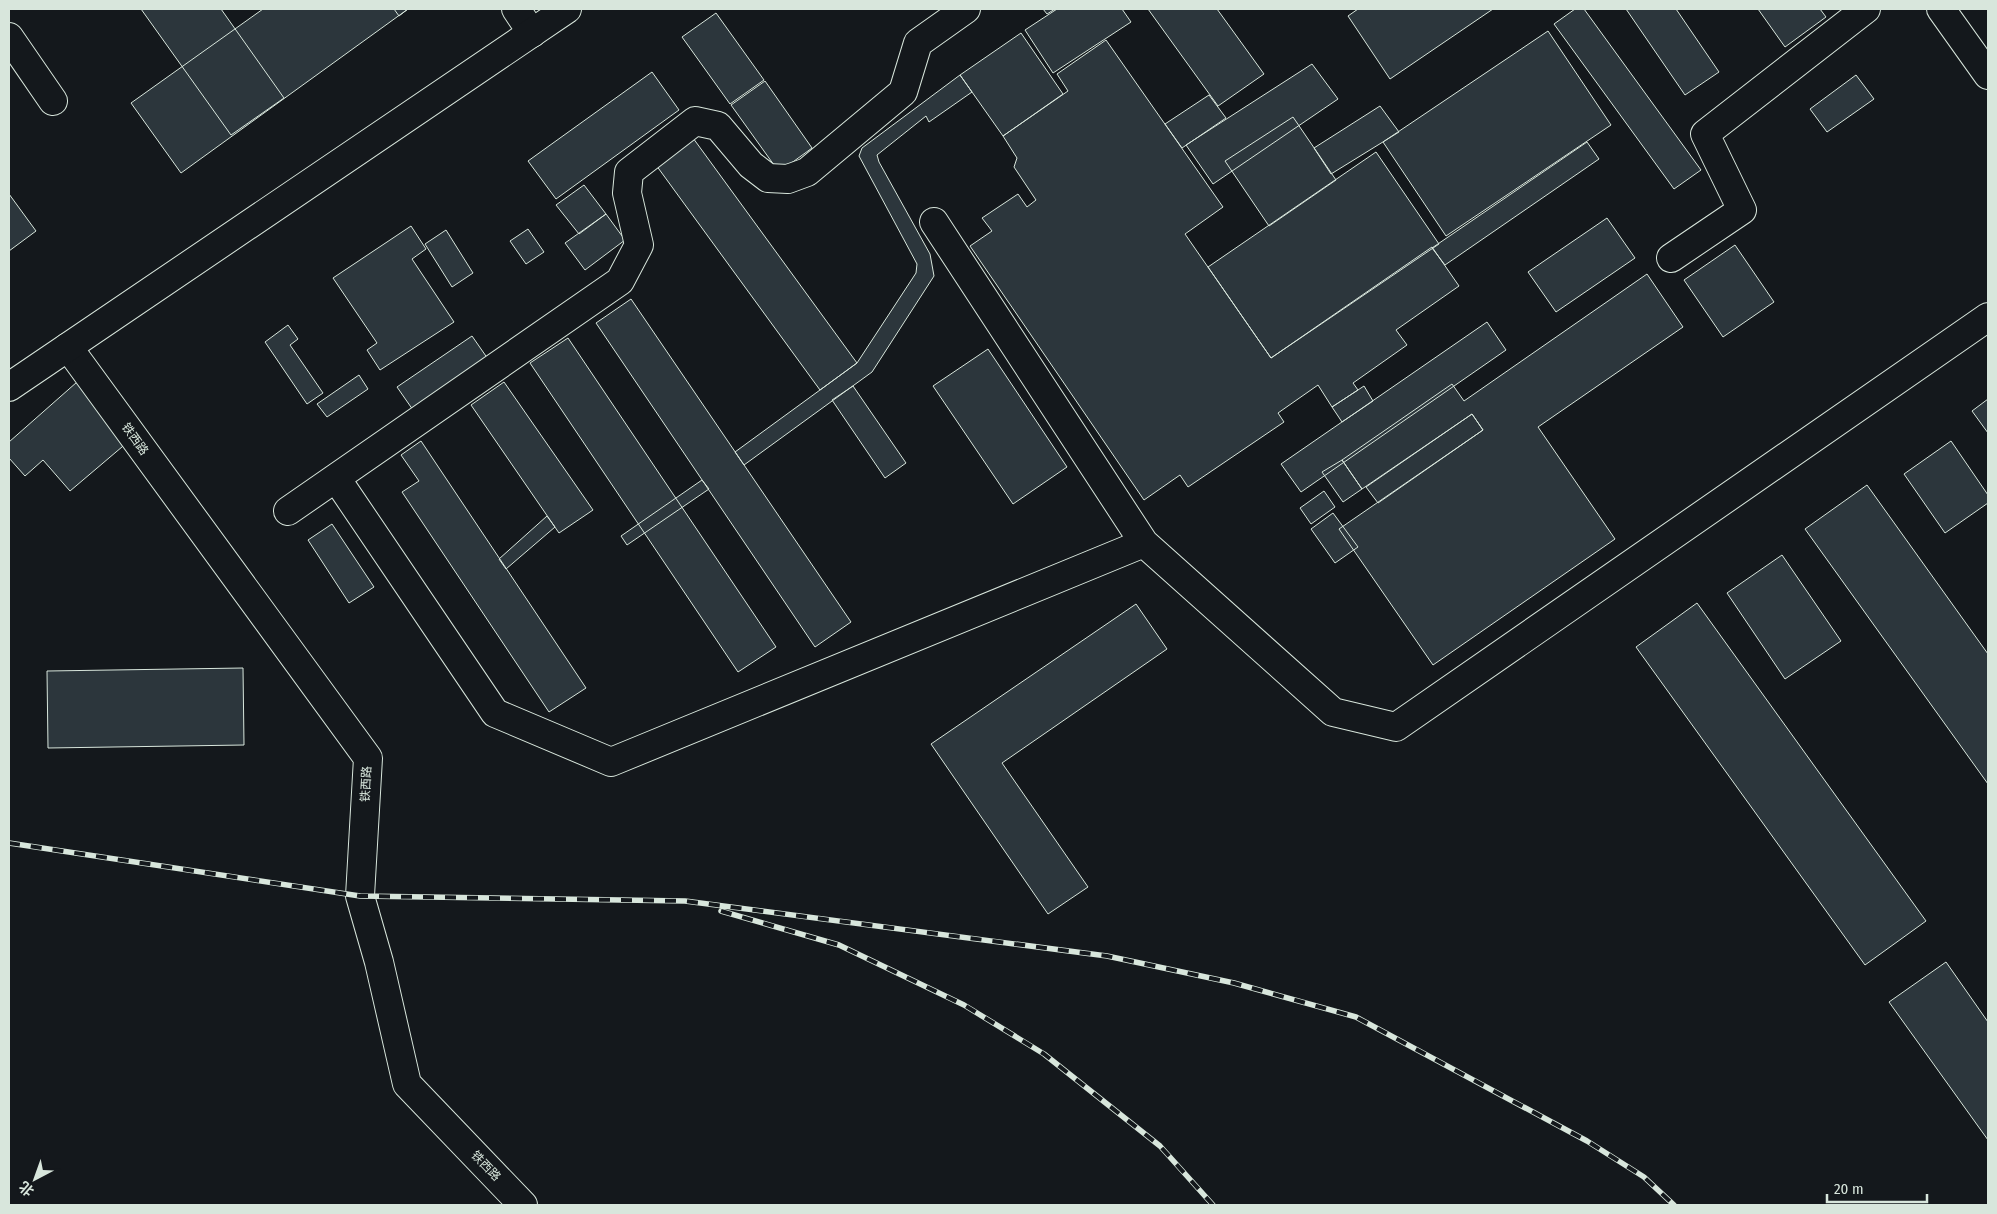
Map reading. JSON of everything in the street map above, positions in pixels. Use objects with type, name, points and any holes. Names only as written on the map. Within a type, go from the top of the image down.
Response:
[{"type":"street","points":[[516,9],[532,33]]},
{"type":"street","points":[[9,387],[568,9]]},
{"type":"street","points":[[288,511],[620,281],[639,245],[627,193],[629,172],[695,121],[718,126],[751,165],[768,178],[788,179],[807,172],[903,92],[918,42],[966,9]]},
{"type":"street","points":[[1671,258],[1742,210],[1705,134],[1866,9]]},
{"type":"street","points":[[1942,9],[1988,75]]},
{"type":"street","points":[[9,37],[53,102]]},
{"type":"street","points":[[934,222],[1144,543],[1333,712],[1396,727],[1988,317]]},
{"type":"street","name":"铁西路","points":[[68,347],[368,758],[360,896],[379,962],[407,1084],[523,1205]]},
{"type":"street","points":[[336,478],[495,713],[611,762],[1144,543]]},
{"type":"building","points":[[141,9],[221,9],[284,98],[231,135]]},
{"type":"building","points":[[263,9],[408,9],[181,173],[131,103]]},
{"type":"building","points":[[394,9],[408,9],[399,16]]},
{"type":"building","points":[[1043,9],[1055,9],[1047,14]]},
{"type":"building","points":[[1057,9],[1122,9],[1131,22],[1053,73],[1025,30]]},
{"type":"building","points":[[1148,9],[1217,9],[1264,74],[1218,106]]},
{"type":"building","points":[[1358,9],[1493,9],[1390,79],[1348,16]]},
{"type":"building","points":[[1575,9],[1584,9],[1701,170],[1674,189],[1554,24]]},
{"type":"building","points":[[1626,9],[1676,9],[1719,72],[1685,95]]},
{"type":"building","points":[[1758,9],[1820,9],[1826,17],[1785,47]]},
{"type":"building","points":[[716,13],[764,80],[730,104],[682,37]]},
{"type":"building","points":[[1548,31],[1611,125],[1446,236],[1383,142]]},
{"type":"building","points":[[1021,33],[1063,94],[1003,136],[960,75]]},
{"type":"building","points":[[1106,40],[1223,207],[1185,234],[1271,358],[1432,247],[1459,286],[1396,330],[1407,345],[1353,383],[1358,390],[1332,407],[1318,385],[1278,413],[1284,422],[1188,487],[1180,475],[1144,500],[970,246],[992,231],[982,218],[1018,194],[1027,207],[1036,200],[1014,167],[1017,158],[1003,136],[1068,91],[1057,74]]},
{"type":"building","points":[[1312,64],[1338,99],[1213,184],[1186,145]]},
{"type":"building","points":[[652,72],[679,110],[556,199],[528,161]]},
{"type":"building","points":[[960,75],[972,92],[929,122],[926,116],[877,155],[879,162],[930,254],[934,276],[872,372],[744,465],[735,452],[857,363],[916,273],[917,264],[859,156],[862,148]]},
{"type":"building","points":[[1856,75],[1874,99],[1827,132],[1810,109]]},
{"type":"building","points":[[765,81],[812,148],[779,172],[731,105]]},
{"type":"building","points":[[1209,95],[1226,118],[1182,148],[1165,124]]},
{"type":"building","points":[[1380,106],[1399,132],[1331,174],[1314,148]]},
{"type":"building","points":[[1293,117],[1336,180],[1269,226],[1225,161]]},
{"type":"building","points":[[693,138],[857,363],[820,390],[656,165]]},
{"type":"building","points":[[1587,142],[1599,159],[1445,265],[1432,248]]},
{"type":"building","points":[[1376,152],[1439,244],[1271,358],[1208,267]]},
{"type":"building","points":[[584,185],[606,214],[579,234],[556,205]]},
{"type":"building","points":[[9,194],[36,231],[9,251]]},
{"type":"building","points":[[606,214],[625,240],[585,270],[565,243]]},
{"type":"building","points":[[1607,218],[1635,258],[1556,312],[1528,272]]},
{"type":"building","points":[[411,226],[426,249],[412,259],[454,322],[380,370],[367,350],[377,343],[333,278]]},
{"type":"building","points":[[528,229],[544,252],[526,264],[510,241]]},
{"type":"building","points":[[446,230],[473,273],[452,287],[425,244]]},
{"type":"building","points":[[1735,245],[1774,302],[1723,337],[1684,280]]},
{"type":"building","points":[[1647,274],[1683,327],[1538,427],[1615,539],[1433,665],[1339,529],[1483,430],[1472,414],[1362,489],[1342,460],[1452,384],[1464,401]]},
{"type":"building","points":[[631,299],[851,622],[815,647],[596,323]]},
{"type":"building","points":[[1487,322],[1506,350],[1301,492],[1281,464]]},
{"type":"building","points":[[288,325],[298,339],[290,345],[323,393],[307,404],[265,342]]},
{"type":"building","points":[[472,336],[488,359],[413,410],[397,387]]},
{"type":"building","points":[[568,338],[776,647],[738,672],[530,363]]},
{"type":"building","points":[[988,349],[1067,467],[1013,504],[933,386]]},
{"type":"building","points":[[359,375],[368,389],[327,417],[317,404]]},
{"type":"building","points":[[77,382],[129,441],[70,491],[43,460],[25,476],[9,458],[9,442]]},
{"type":"building","points":[[504,382],[593,510],[559,533],[471,405]]},
{"type":"building","points":[[853,386],[906,463],[885,478],[832,400]]},
{"type":"building","points":[[1364,386],[1373,401],[1342,422],[1332,407]]},
{"type":"building","points":[[1988,399],[1988,433],[1972,411]]},
{"type":"building","points":[[1472,414],[1483,430],[1378,503],[1366,487]]},
{"type":"building","points":[[421,441],[586,688],[549,712],[402,492],[419,481],[401,455]]},
{"type":"building","points":[[1951,441],[1988,495],[1988,503],[1945,533],[1904,474]]},
{"type":"building","points":[[1342,460],[1362,489],[1343,502],[1322,472]]},
{"type":"building","points":[[702,480],[709,489],[627,545],[621,536]]},
{"type":"building","points":[[1867,485],[1988,654],[1988,784],[1805,529]]},
{"type":"building","points":[[1324,491],[1335,507],[1311,524],[1300,508]]},
{"type":"building","points":[[1333,513],[1358,547],[1335,563],[1311,529]]},
{"type":"building","points":[[547,516],[555,527],[506,569],[499,559]]},
{"type":"building","points":[[332,524],[374,587],[349,603],[308,540]]},
{"type":"building","points":[[1782,555],[1841,641],[1785,679],[1727,593]]},
{"type":"building","points":[[1697,603],[1926,921],[1865,965],[1636,647]]},
{"type":"building","points":[[1136,604],[1167,649],[1002,763],[1088,887],[1048,914],[931,744]]},
{"type":"building","points":[[243,668],[244,745],[48,748],[47,671]]},
{"type":"building","points":[[1946,962],[1988,1022],[1988,1140],[1889,1002]]},
{"type":"railway","points":[[9,843],[360,896],[685,901],[1107,956],[1234,983],[1356,1017],[1587,1141],[1644,1177],[1674,1205]]},
{"type":"railway","points":[[721,911],[839,945],[964,1005],[1044,1054],[1160,1146],[1213,1205]]}]
